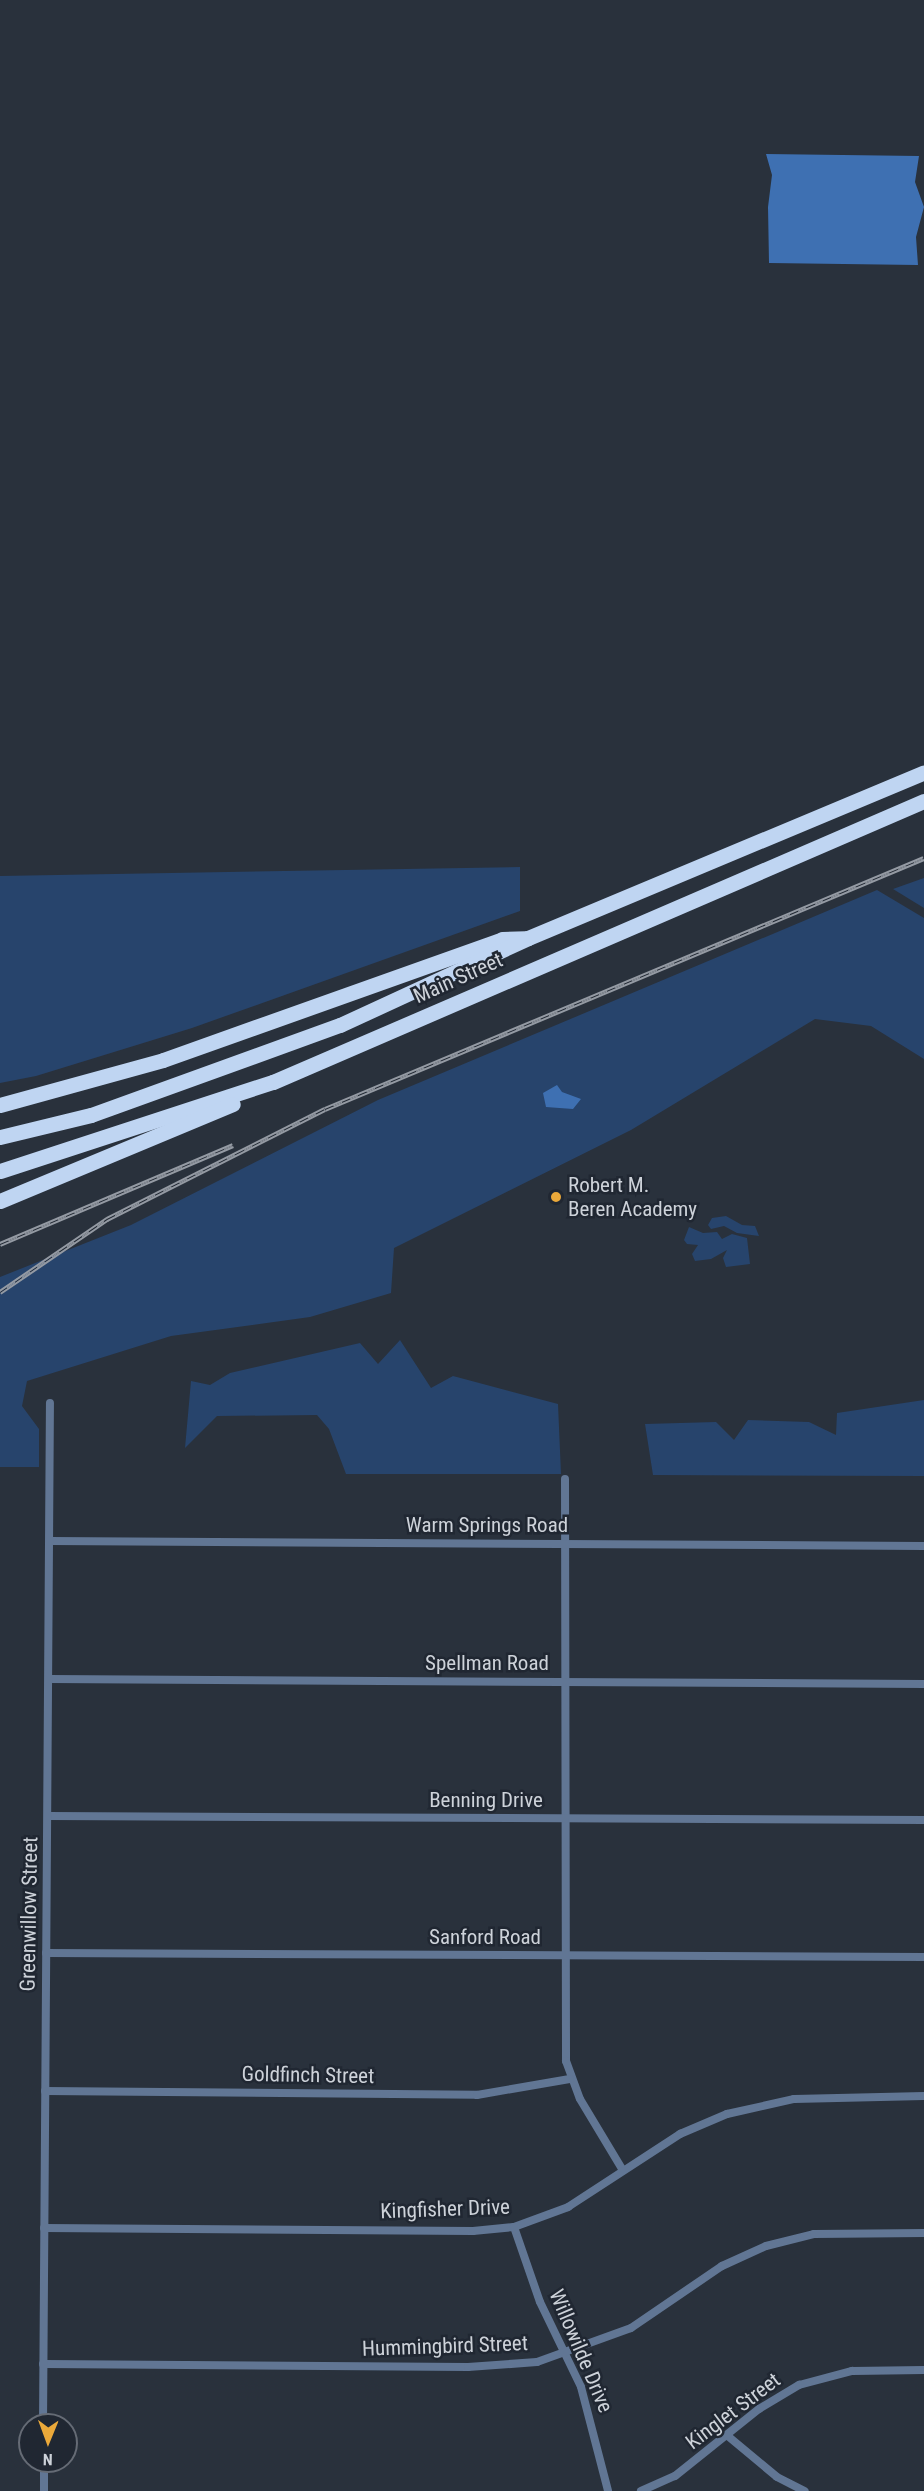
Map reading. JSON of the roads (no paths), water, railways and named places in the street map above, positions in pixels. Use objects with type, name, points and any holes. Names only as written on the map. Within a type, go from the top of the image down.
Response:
[{"type":"highway","name":"Main Street","points":[[0,1137],[91,1115],[340,1025],[528,938],[924,772]]},
{"type":"highway","name":"Main Street","points":[[0,1171],[301,1070],[924,801]]},
{"type":"highway","points":[[0,1106],[163,1060],[501,939],[528,938]]},
{"type":"highway","points":[[0,1201],[226,1107],[301,1070]]},
{"type":"street","name":"Greenwillow Street","points":[[43,2413],[50,1403]]},
{"type":"street","points":[[565,1479],[564,2026],[570,2079],[622,2169]]},
{"type":"street","name":"Warm Springs Road","points":[[50,1541],[924,1546]]},
{"type":"street","name":"Spellman Road","points":[[49,1678],[924,1684]]},
{"type":"street","name":"Benning Drive","points":[[48,1816],[924,1820]]},
{"type":"street","name":"Sanford Road","points":[[46,1953],[924,1957]]},
{"type":"street","name":"Goldfinch Street","points":[[45,2091],[477,2095],[570,2079]]},
{"type":"street","name":"Kingfisher Drive","points":[[44,2228],[473,2231],[514,2227],[568,2207],[622,2169],[680,2134],[754,2107],[817,2097],[924,2096]]},
{"type":"street","name":"Willowilde Drive","points":[[514,2227],[540,2302],[567,2354],[593,2424],[608,2491]]},
{"type":"street","name":"Hummingbird Street","points":[[43,2364],[502,2367],[567,2354],[631,2328],[722,2266],[766,2246],[814,2234],[924,2232]]},
{"type":"street","name":"Kinglet Street","points":[[641,2491],[675,2476],[729,2437],[774,2399],[817,2378],[852,2371],[924,2370]]},
{"type":"street","points":[[729,2437],[756,2462],[805,2491]]},
{"type":"street","points":[[44,2473],[44,2491]]},
{"type":"railway","points":[[0,1292],[107,1219],[325,1109],[924,858]]},
{"type":"railway","points":[[0,1244],[233,1145]]},
{"type":"place","name":"Robert M. Beren Academy","points":[[556,1197]]}]
